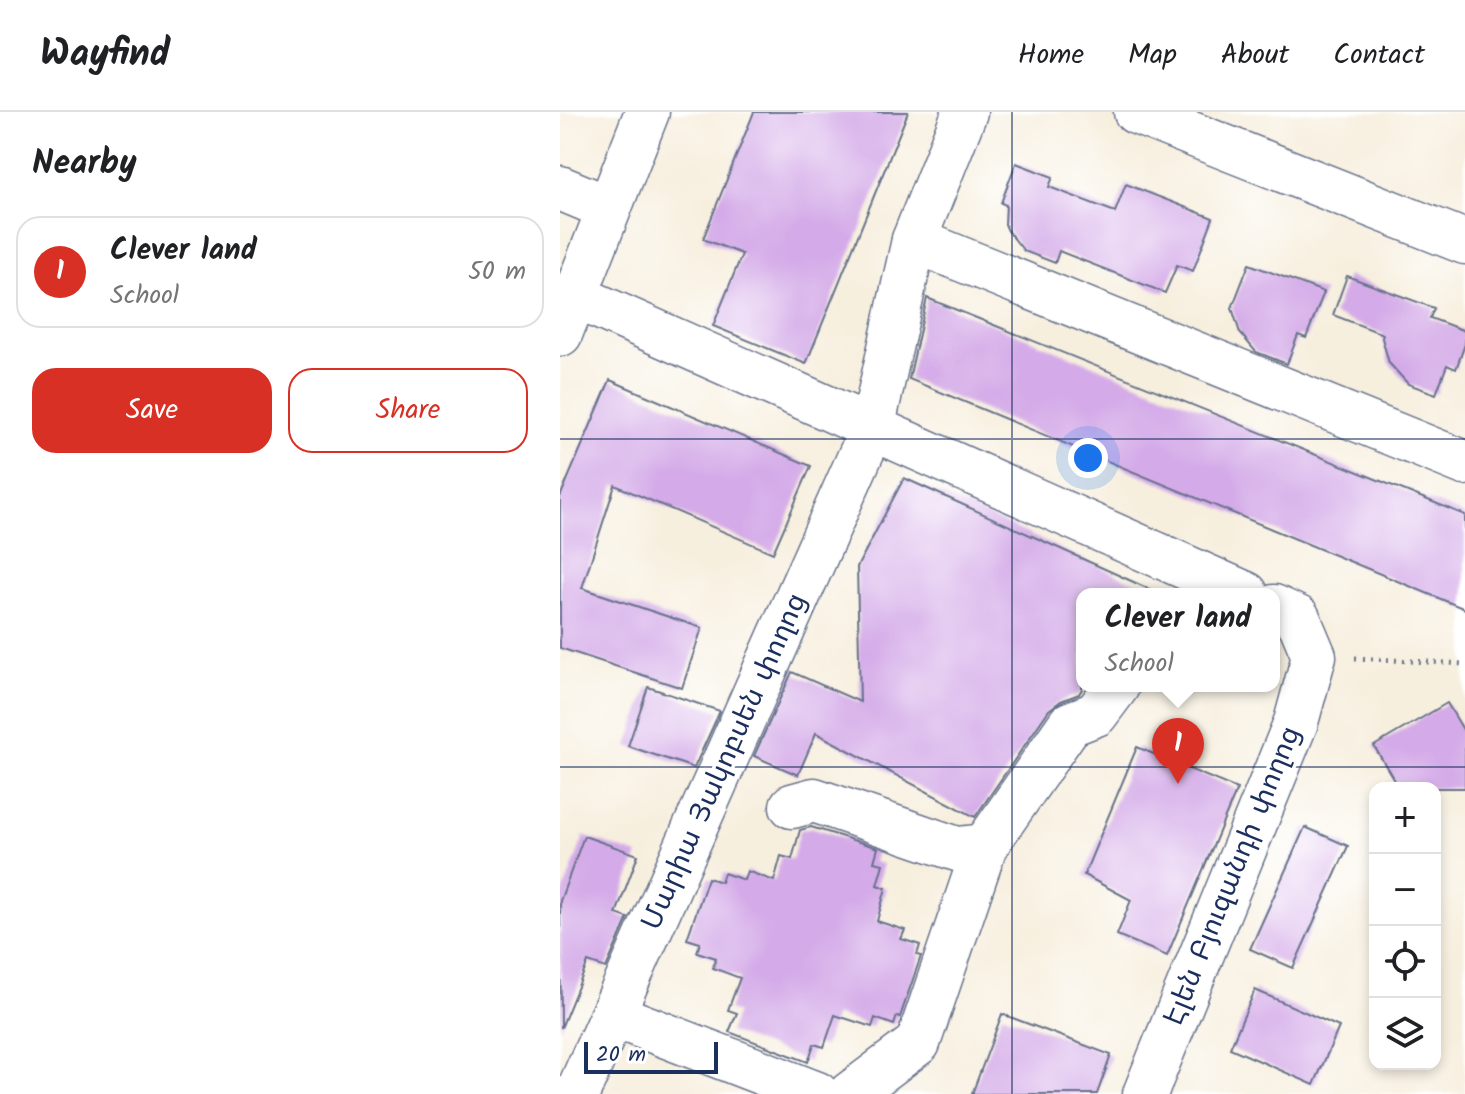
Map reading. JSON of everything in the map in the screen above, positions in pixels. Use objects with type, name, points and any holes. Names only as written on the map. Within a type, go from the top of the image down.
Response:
[{"type":"street","points":[[647,112],[568,315],[872,429],[1217,588]]},
{"type":"street","name":"Մարիա Յակոբսեն փողոց","points":[[577,1094],[872,429],[914,240],[965,112]]},
{"type":"street","points":[[1136,112],[1465,242]]},
{"type":"street","points":[[560,188],[608,208]]},
{"type":"street","points":[[914,240],[1465,463]]},
{"type":"street","points":[[1280,610],[1298,618],[1314,656]]},
{"type":"street","name":"Էլեն Բյուզանդի փողոց","points":[[1145,1094],[1296,722],[1314,656]]},
{"type":"street","points":[[850,1094],[918,1043],[985,846],[1070,724],[1096,714],[1112,692]]},
{"type":"street","points":[[792,806],[814,800],[957,849],[985,846]]},
{"type":"street","points":[[613,1015],[817,1094]]},
{"type":"path","points":[[1314,656],[1465,664]]},
{"type":"building","points":[[754,112],[908,112],[806,364],[713,326],[742,254],[703,239]]},
{"type":"building","points":[[1016,163],[1053,177],[1049,187],[1115,212],[1126,184],[1213,218],[1193,271],[1177,265],[1165,293],[1059,251],[1055,263],[1024,251],[1008,231],[1005,224],[1006,205],[1001,203]]},
{"type":"building","points":[[1249,264],[1324,292],[1306,338],[1298,335],[1287,364],[1256,352],[1240,333],[1232,308]]},
{"type":"building","points":[[1347,276],[1434,308],[1430,318],[1465,331],[1465,344],[1456,369],[1447,365],[1436,394],[1408,384],[1389,363],[1383,334],[1333,315]]},
{"type":"building","points":[[927,298],[1465,515],[1465,609],[909,379]]},
{"type":"building","points":[[610,380],[811,466],[773,553],[615,485],[582,588],[702,628],[682,688],[560,648],[560,497]]},
{"type":"building","points":[[904,478],[1147,588],[1076,588],[1076,692],[1080,692],[1049,710],[975,817],[816,733],[798,775],[754,756],[792,672],[860,702],[857,567]]},
{"type":"building","points":[[648,687],[720,711],[694,768],[628,746]]},
{"type":"building","points":[[1447,703],[1465,733],[1465,788],[1441,788],[1441,782],[1395,782],[1374,746]]},
{"type":"building","points":[[1137,747],[1237,789],[1167,956],[1117,935],[1131,900],[1084,875]]},
{"type":"building","points":[[811,827],[878,848],[874,862],[883,864],[877,885],[886,888],[877,921],[905,930],[901,939],[920,945],[917,955],[921,956],[900,1017],[897,1016],[894,1025],[875,1018],[872,1027],[835,1015],[824,1047],[814,1044],[808,1062],[729,1032],[737,1013],[728,1010],[740,978],[713,968],[716,958],[697,952],[700,943],[687,939],[708,878],[721,882],[724,873],[744,880],[747,871],[774,881],[781,856],[792,859],[800,830]]},
{"type":"building","points":[[1305,827],[1348,846],[1293,968],[1250,949]]},
{"type":"building","points":[[584,836],[638,855],[616,914],[628,918],[606,968],[588,962],[561,1028],[560,901]]},
{"type":"building","points":[[1255,990],[1339,1027],[1314,1085],[1230,1048]]},
{"type":"building","points":[[1002,1014],[1111,1055],[1097,1094],[972,1094]]},
{"type":"place","name":"Clever land","points":[[1178,784]]}]
